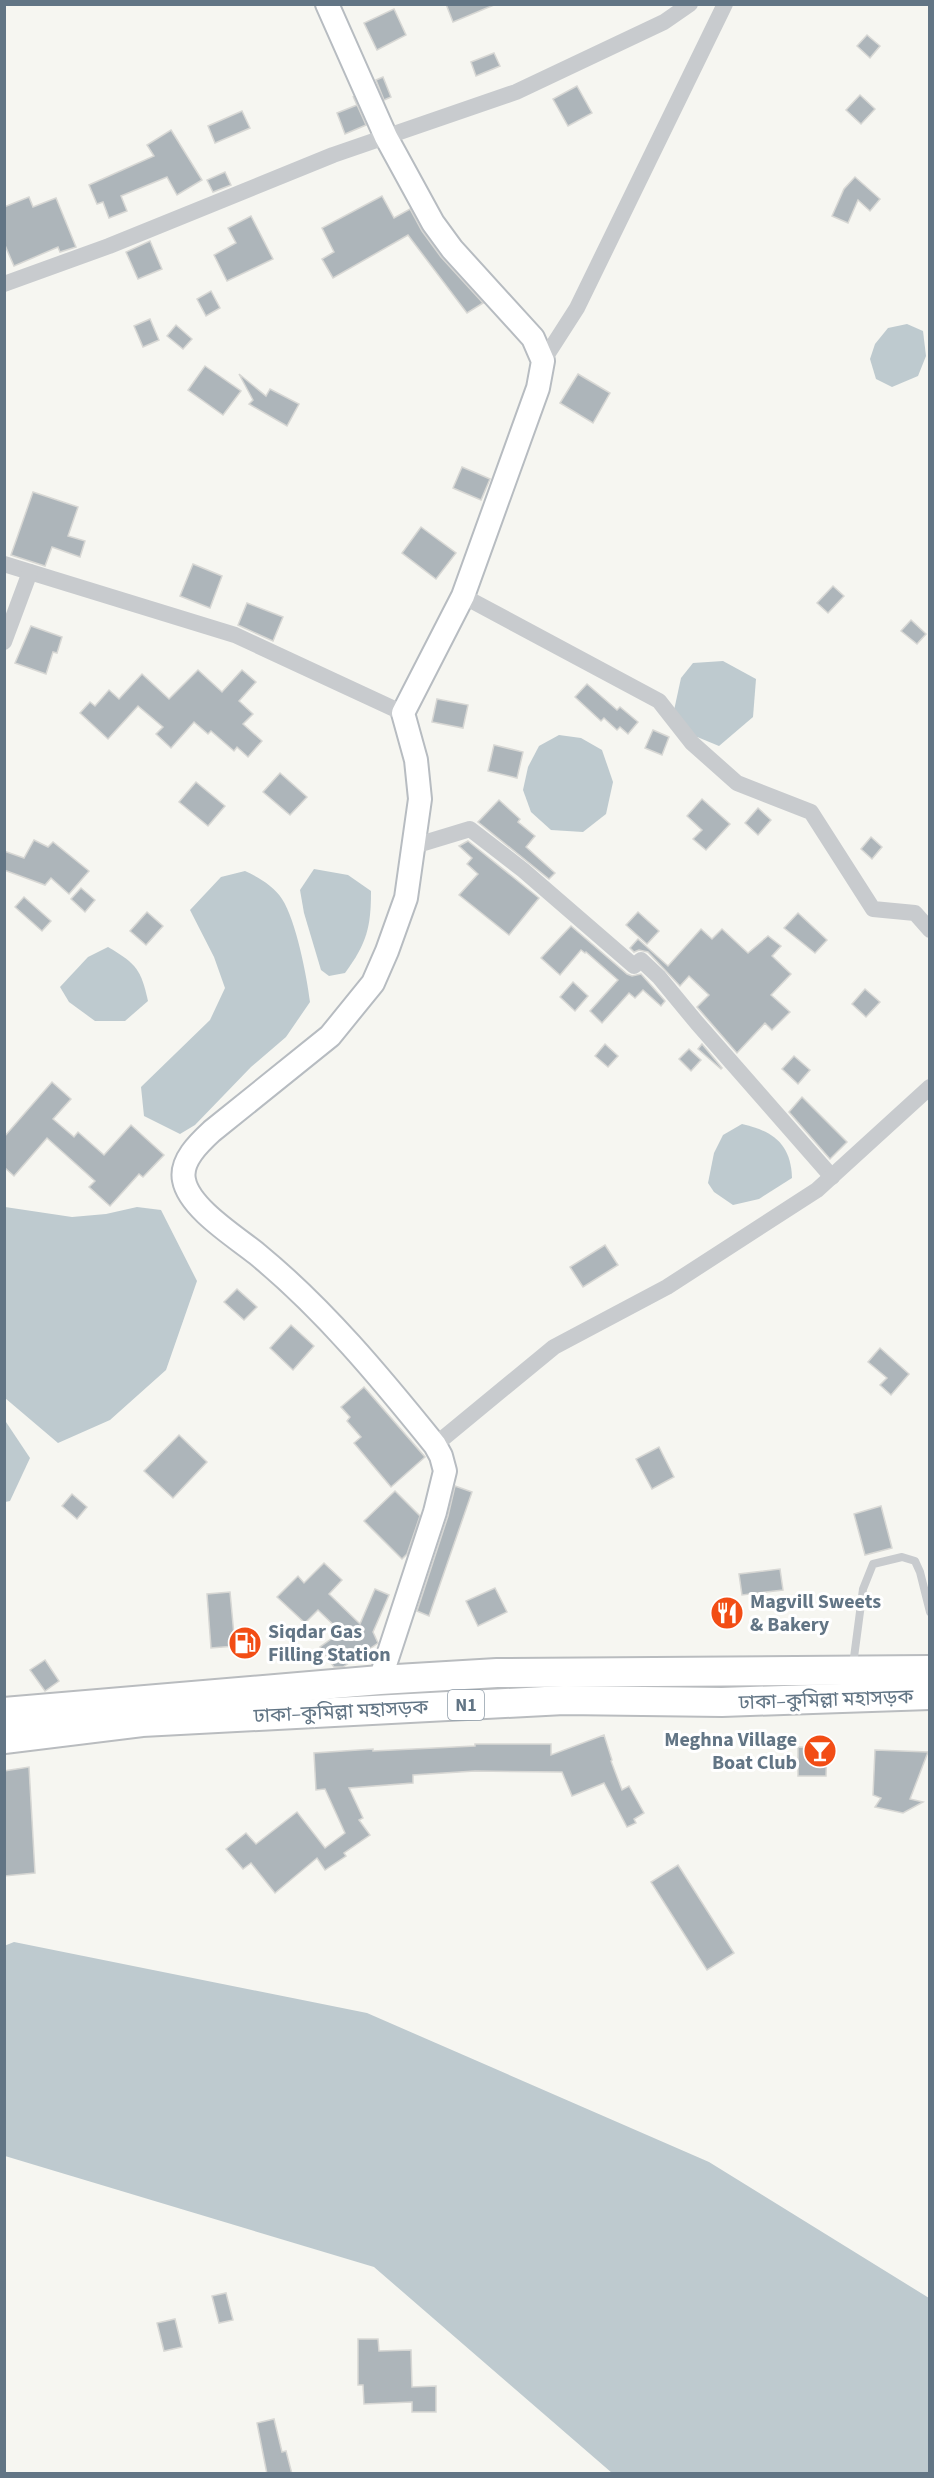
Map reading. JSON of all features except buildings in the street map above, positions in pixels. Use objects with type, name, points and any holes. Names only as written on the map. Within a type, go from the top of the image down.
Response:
[{"type":"highway","name":"ঢাকা–কুমিল্লা মহাসড়ক","points":[[4,1712],[380,1680],[497,1673],[930,1670]]},
{"type":"highway","name":"ঢাকা–কুমিল্লা মহাসড়ক","points":[[4,1739],[142,1722],[517,1702],[564,1700],[722,1702],[930,1695]]},
{"type":"street","points":[[327,4],[386,137],[433,223],[452,249],[525,327],[533,338],[543,361]]},
{"type":"street","points":[[4,284],[109,246],[333,155],[516,92],[664,22],[690,4]]},
{"type":"street","points":[[380,1680],[438,1502],[445,1472],[441,1455],[435,1444],[382,1381],[294,1287],[202,1208],[184,1182],[183,1169],[203,1139],[330,1036],[373,983],[406,898],[420,799],[416,760],[403,713],[463,596],[538,388],[543,361],[577,308],[725,4]]},
{"type":"street","points":[[4,564],[235,635],[403,713]]},
{"type":"street","points":[[4,642],[30,572]]},
{"type":"street","points":[[463,596],[659,701],[692,742],[737,783],[811,812],[873,909],[915,913],[930,930]]},
{"type":"street","points":[[414,846],[470,829],[523,870],[634,966],[641,960],[659,977],[832,1177]]},
{"type":"street","points":[[435,1444],[554,1347],[667,1287],[817,1190],[930,1087]]},
{"type":"lane","points":[[852,1672],[863,1589],[873,1564],[902,1557],[915,1561],[930,1612]]},
{"type":"shaded area","points":[[907,324],[923,331],[926,356],[918,376],[892,387],[876,379],[870,359],[875,344],[888,328]]},
{"type":"shaded area","points":[[723,661],[756,679],[753,717],[719,746],[690,734],[673,715],[681,678],[693,663]]},
{"type":"shaded area","points":[[559,735],[581,738],[602,750],[613,782],[606,814],[583,832],[551,830],[531,812],[523,790],[528,767],[539,746]]},
{"type":"shaded area","points":[[314,869],[348,875],[371,891],[369,925],[358,953],[345,973],[329,976],[321,970],[304,913],[300,890]]},
{"type":"shaded area","points":[[245,871],[270,886],[279,894],[287,908],[300,949],[310,1002],[286,1037],[251,1067],[195,1125],[180,1134],[144,1116],[141,1087],[210,1020],[225,988],[214,957],[190,910],[221,877]]},
{"type":"shaded area","points":[[108,947],[132,963],[143,982],[148,1001],[125,1021],[95,1021],[69,1002],[60,987],[88,957]]},
{"type":"shaded area","points":[[742,1124],[763,1131],[778,1141],[788,1156],[792,1178],[759,1199],[733,1205],[714,1192],[708,1183],[714,1153],[723,1135]]},
{"type":"shaded area","points":[[5,1207],[72,1217],[106,1214],[137,1207],[161,1210],[197,1281],[166,1370],[110,1420],[58,1443],[5,1398]]},
{"type":"shaded area","points":[[4,1419],[30,1458],[10,1501],[5,1502]]},
{"type":"shaded area","points":[[14,1942],[367,2013],[709,2162],[929,2298],[929,2473],[612,2473],[374,2267],[5,2156],[4,1946]]},
{"type":"place","name":"Magvill Sweets & Bakery","points":[[727,1613]]},
{"type":"place","name":"Siqdar Gas Filling Station","points":[[245,1643]]},
{"type":"place","name":"Meghna Village Boat Club","points":[[820,1751]]}]
